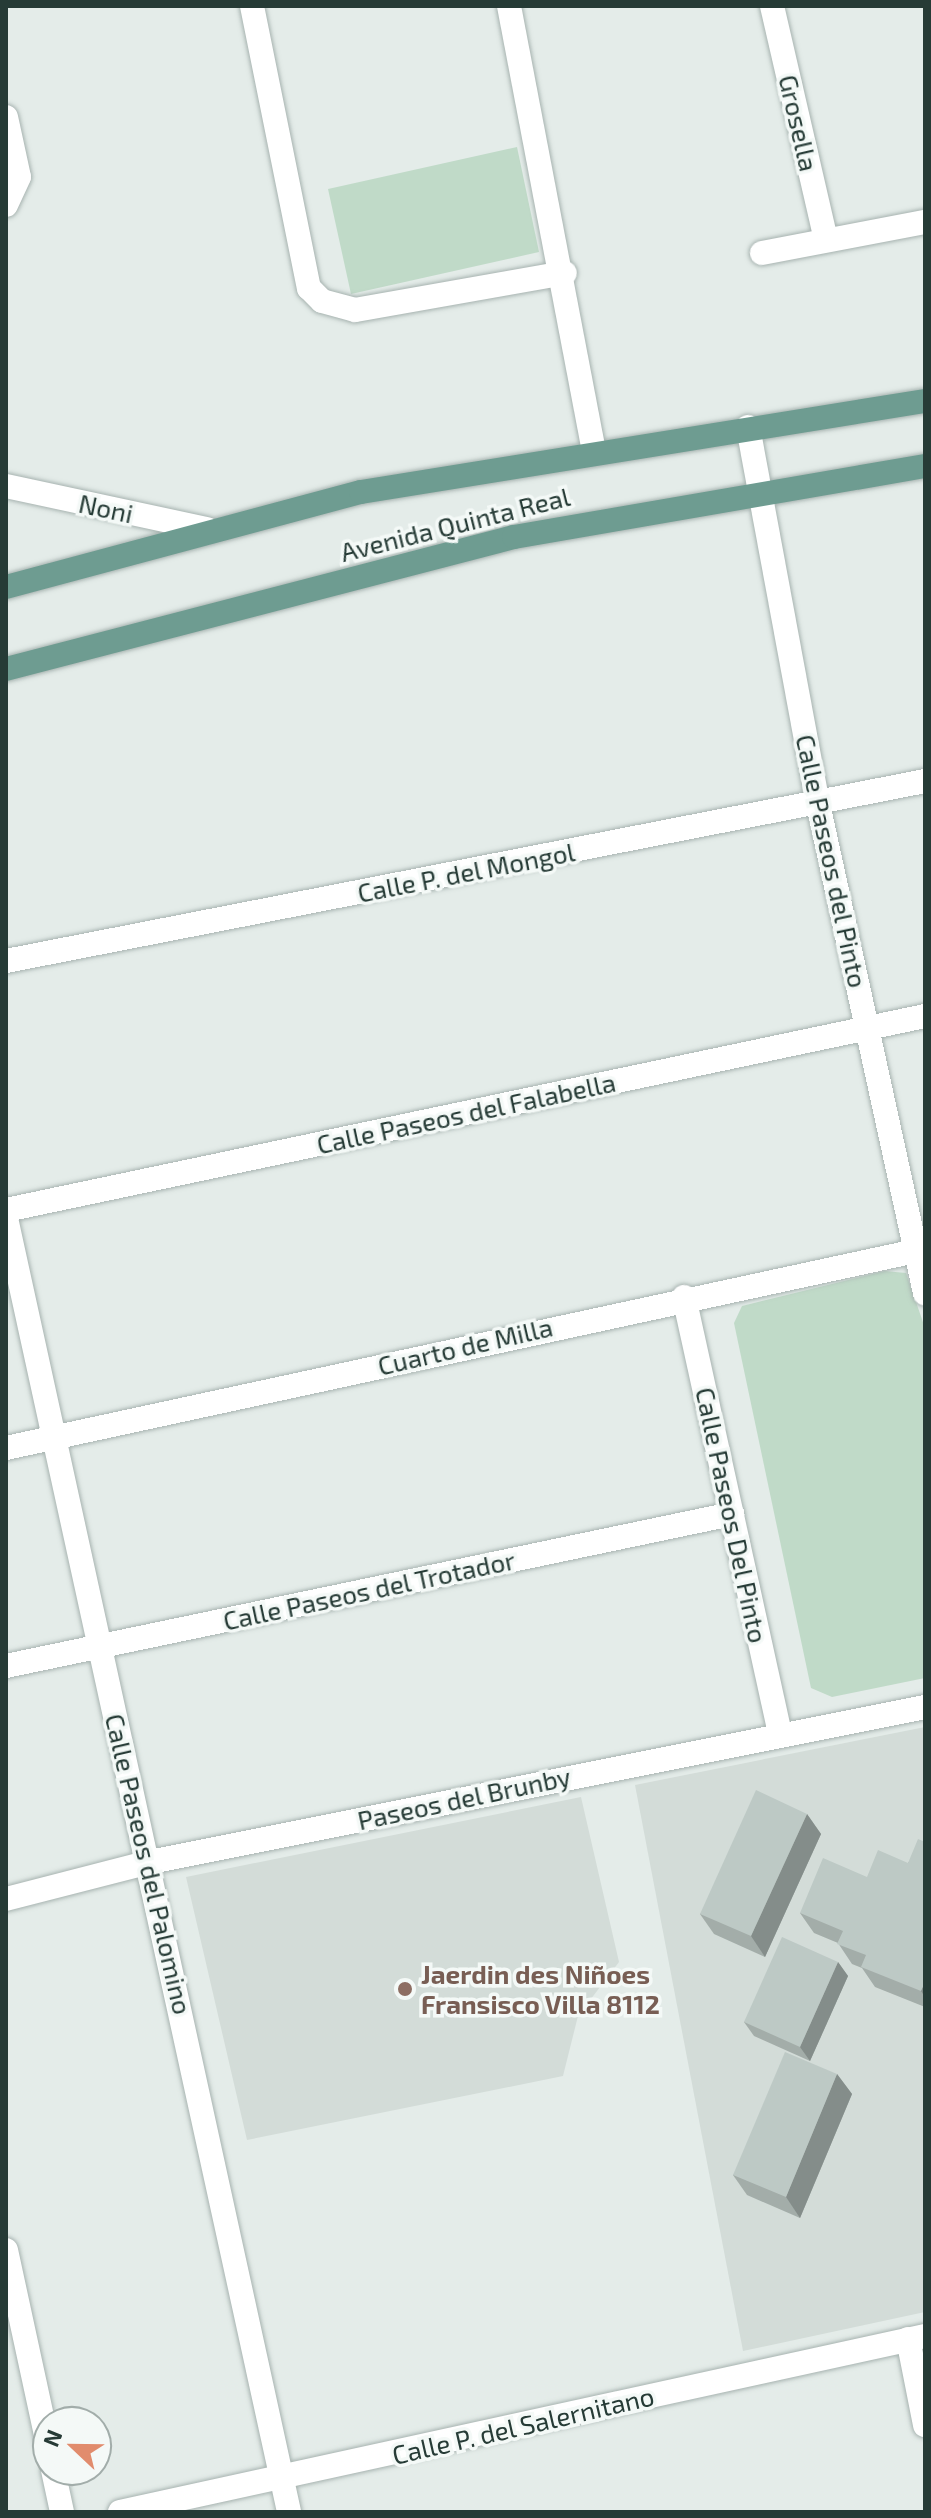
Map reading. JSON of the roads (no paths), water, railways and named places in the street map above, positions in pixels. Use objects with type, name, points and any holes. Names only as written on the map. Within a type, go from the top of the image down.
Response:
[{"type":"main road","name":"Avenida Quinta Real","points":[[6,587],[207,529],[361,492],[594,450],[925,401]]},
{"type":"main road","name":"Avenida Quinta Real","points":[[6,669],[514,537],[761,491],[925,466]]},
{"type":"street","points":[[252,6],[309,288],[322,301],[355,310],[565,273]]},
{"type":"street","points":[[509,6],[565,273],[594,450]]},
{"type":"street","name":"Grosella","points":[[772,6],[826,240]]},
{"type":"street","points":[[6,117],[19,177],[6,205]]},
{"type":"street","points":[[762,253],[925,222]]},
{"type":"street","name":"Calle Paseos del Pinto","points":[[748,427],[818,804],[921,1250],[925,1293]]},
{"type":"street","name":"Noni","points":[[6,486],[207,529]]},
{"type":"street","name":"Calle P. del Mongol","points":[[6,961],[925,781]]},
{"type":"street","name":"Calle Paseos del Falabella","points":[[6,1210],[925,1016]]},
{"type":"street","name":"Calle Paseos del Palomino","points":[[6,1218],[150,1862],[289,2512]]},
{"type":"street","name":"Cuarto de Milla","points":[[6,1448],[684,1297],[921,1250]]},
{"type":"street","name":"Calle Paseos Del Pinto","points":[[684,1297],[780,1734]]},
{"type":"street","name":"Calle Paseos del Trotador","points":[[6,1666],[732,1514]]},
{"type":"street","name":"Paseos del Brunby","points":[[6,1899],[150,1862],[925,1707]]},
{"type":"street","points":[[6,2250],[40,2406]]},
{"type":"street","points":[[916,2337],[925,2425]]},
{"type":"street","name":"Calle P. del Salernitano","points":[[120,2512],[916,2337]]},
{"type":"street","points":[[56,2486],[62,2512]]},
{"type":"place","name":"Jaerdin des Niñoes Fransisco Villa 8112","points":[[405,1989]]}]
